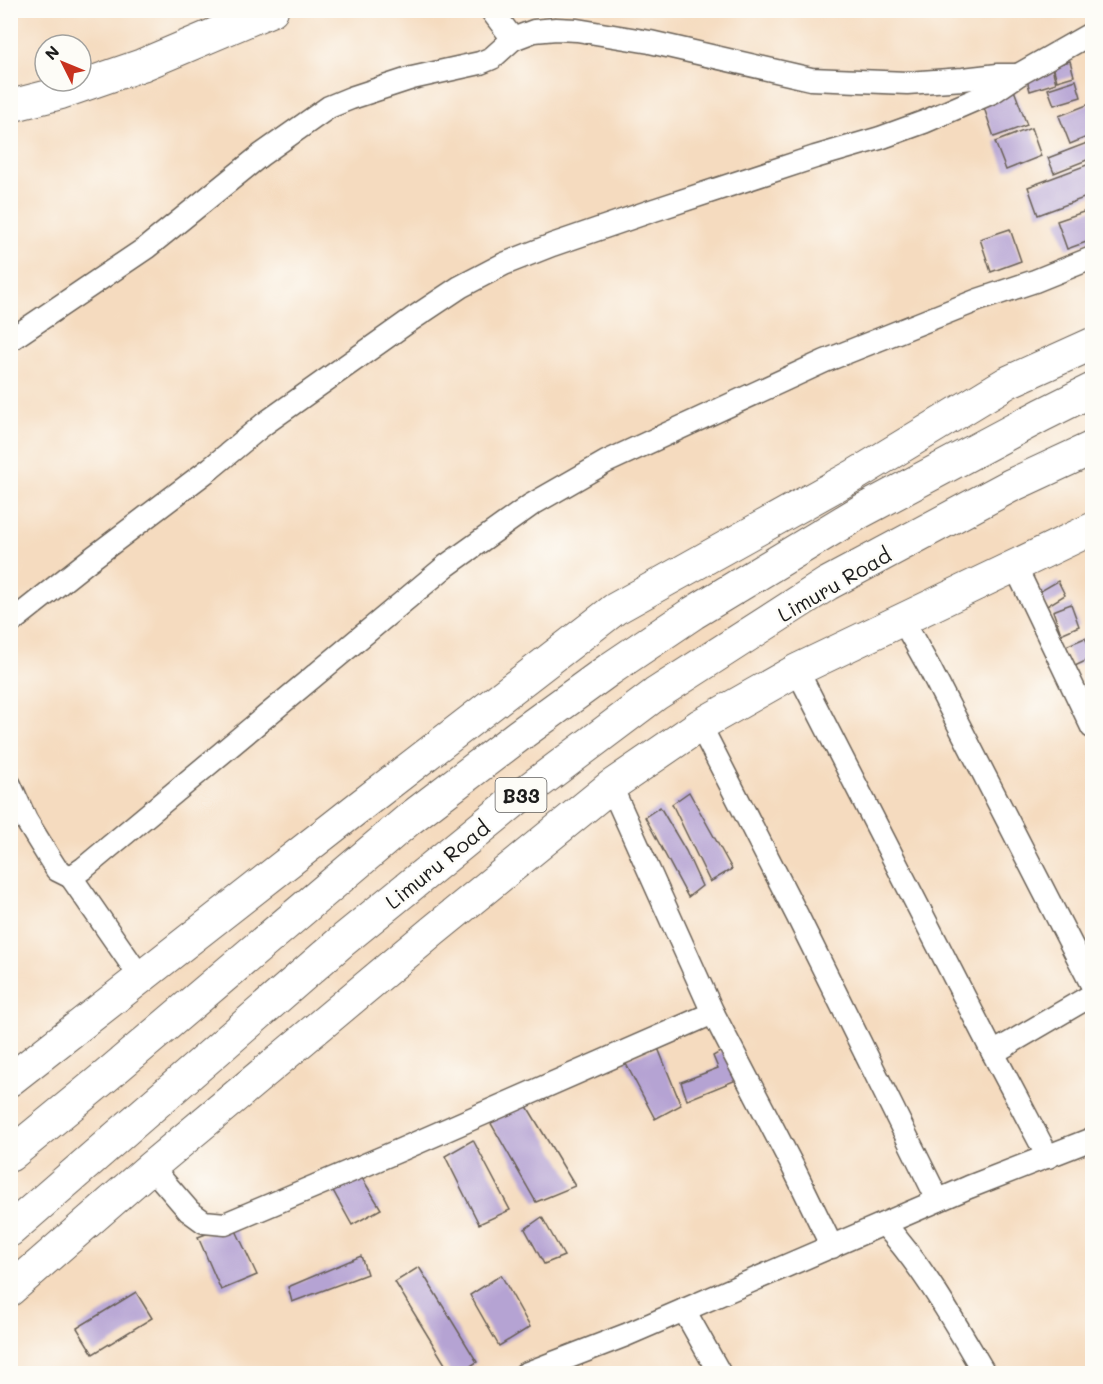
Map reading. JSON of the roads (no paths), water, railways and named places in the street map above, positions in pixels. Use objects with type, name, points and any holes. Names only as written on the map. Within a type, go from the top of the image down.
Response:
[{"type":"highway","name":"B33","points":[[10,1155],[408,820],[610,669],[693,613],[860,512],[1092,390]]},
{"type":"highway","name":"Limuru Road","points":[[10,1230],[341,942],[519,797],[656,694],[827,584],[1010,486],[1092,448]]},
{"type":"street","points":[[10,106],[61,93],[142,65],[272,10]]},
{"type":"street","points":[[491,10],[513,39]]},
{"type":"street","points":[[10,340],[139,254],[261,155],[329,107],[412,78],[480,63],[492,58],[513,39],[534,31],[577,30],[650,42],[811,79],[906,83],[1018,75]]},
{"type":"street","points":[[10,623],[211,468],[264,424],[460,287],[504,264],[552,245],[924,122],[993,92],[1018,75],[1092,33]]},
{"type":"street","points":[[71,877],[446,566],[531,505],[606,462],[825,361],[978,300],[1035,281],[1092,258]]},
{"type":"street","points":[[10,1080],[615,609],[855,475],[1008,382],[1092,344]]},
{"type":"street","points":[[10,1290],[151,1167],[433,931],[611,786],[699,725],[797,670],[1092,529]]},
{"type":"street","points":[[1015,566],[1092,727]]},
{"type":"street","points":[[902,619],[930,669],[1092,985]]},
{"type":"street","points":[[797,670],[1048,1156]]},
{"type":"street","points":[[699,725],[797,915],[938,1200]]},
{"type":"street","points":[[10,785],[26,820],[57,870],[71,877],[141,978]]},
{"type":"street","points":[[611,786],[713,1012],[832,1247]]},
{"type":"street","points":[[993,1053],[1092,995]]},
{"type":"street","points":[[151,1167],[189,1211],[204,1222],[225,1224],[713,1012]]},
{"type":"street","points":[[525,1374],[626,1335],[938,1200],[1092,1139]]},
{"type":"street","points":[[884,1224],[921,1269],[986,1374]]},
{"type":"street","points":[[684,1310],[720,1374]]}]
